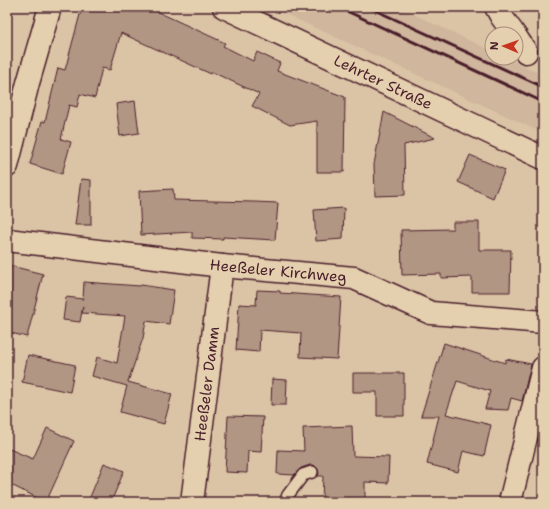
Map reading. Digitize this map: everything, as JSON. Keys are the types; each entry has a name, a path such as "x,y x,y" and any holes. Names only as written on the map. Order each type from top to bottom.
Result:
{"street":[{"path":"7,166 28,83 50,7"},
{"name":"Lehrter Straße","path":"224,7 543,158"},
{"path":"496,7 508,26"},
{"name":"Heeßeler Kirchweg","path":"7,240 222,266 354,278 431,313 543,322"},
{"name":"Heeßeler Damm","path":"192,502 222,266"},
{"path":"510,502 543,368"}],"lane":[{"path":"285,502 288,495 303,475 312,472"}],"shaded area":[{"path":"270,7 398,7 484,47 484,66 524,66 543,75 543,133"}],"building":[{"path":"82,7 147,7 225,43 223,46 253,61 257,52 280,63 277,71 345,97 344,172 317,172 317,121 290,125 252,106 259,94 121,33 110,70 102,68 95,98 80,94 77,107 69,105 61,139 71,142 62,174 30,164 42,121 45,122 58,68 65,70"},
{"path":"135,101 139,133 120,136 116,104"},
{"path":"384,112 435,138 404,145 405,195 375,196 374,164"},
{"path":"470,155 505,170 493,198 458,182"},
{"path":"81,179 91,180 91,225 75,225"},
{"path":"173,189 174,200 278,203 275,240 223,237 223,239 192,238 192,232 141,235 139,191"},
{"path":"344,208 343,239 316,241 314,210"},
{"path":"453,222 479,222 479,250 511,250 510,292 472,292 472,277 441,278 441,274 402,275 401,230 453,229"},
{"path":"11,266 43,274 27,337 7,332 7,283"},
{"path":"84,282 141,285 174,290 169,324 146,321 143,338 128,382 172,394 164,424 120,412 127,386 92,376 97,357 117,363 125,316 82,313 83,306 80,322 63,320 66,297 83,299"},
{"path":"257,290 341,297 337,359 300,357 301,333 260,330 259,352 236,350 239,304 256,305"},
{"path":"444,343 505,363 506,359 531,364 522,401 511,398 508,410 485,409 490,391 457,381 446,414 491,425 484,456 463,451 458,472 427,464 439,416 421,416"},
{"path":"28,355 75,365 70,392 22,382"},
{"path":"353,373 404,373 404,416 377,416 377,392 353,392"},
{"path":"272,379 287,380 286,405 271,405"},
{"path":"228,416 263,417 261,452 248,451 247,473 225,472"},
{"path":"352,426 353,456 389,457 388,483 365,482 365,502 322,502 323,476 318,476 318,469 314,465 301,468 294,475 277,474 278,450 304,451 303,428"},
{"path":"47,428 74,441 46,502 7,483 7,448 33,459"},
{"path":"104,463 124,471 111,502 88,502"}],"railway":[{"path":"338,7 543,102"},
{"path":"368,7 543,87"}]}
